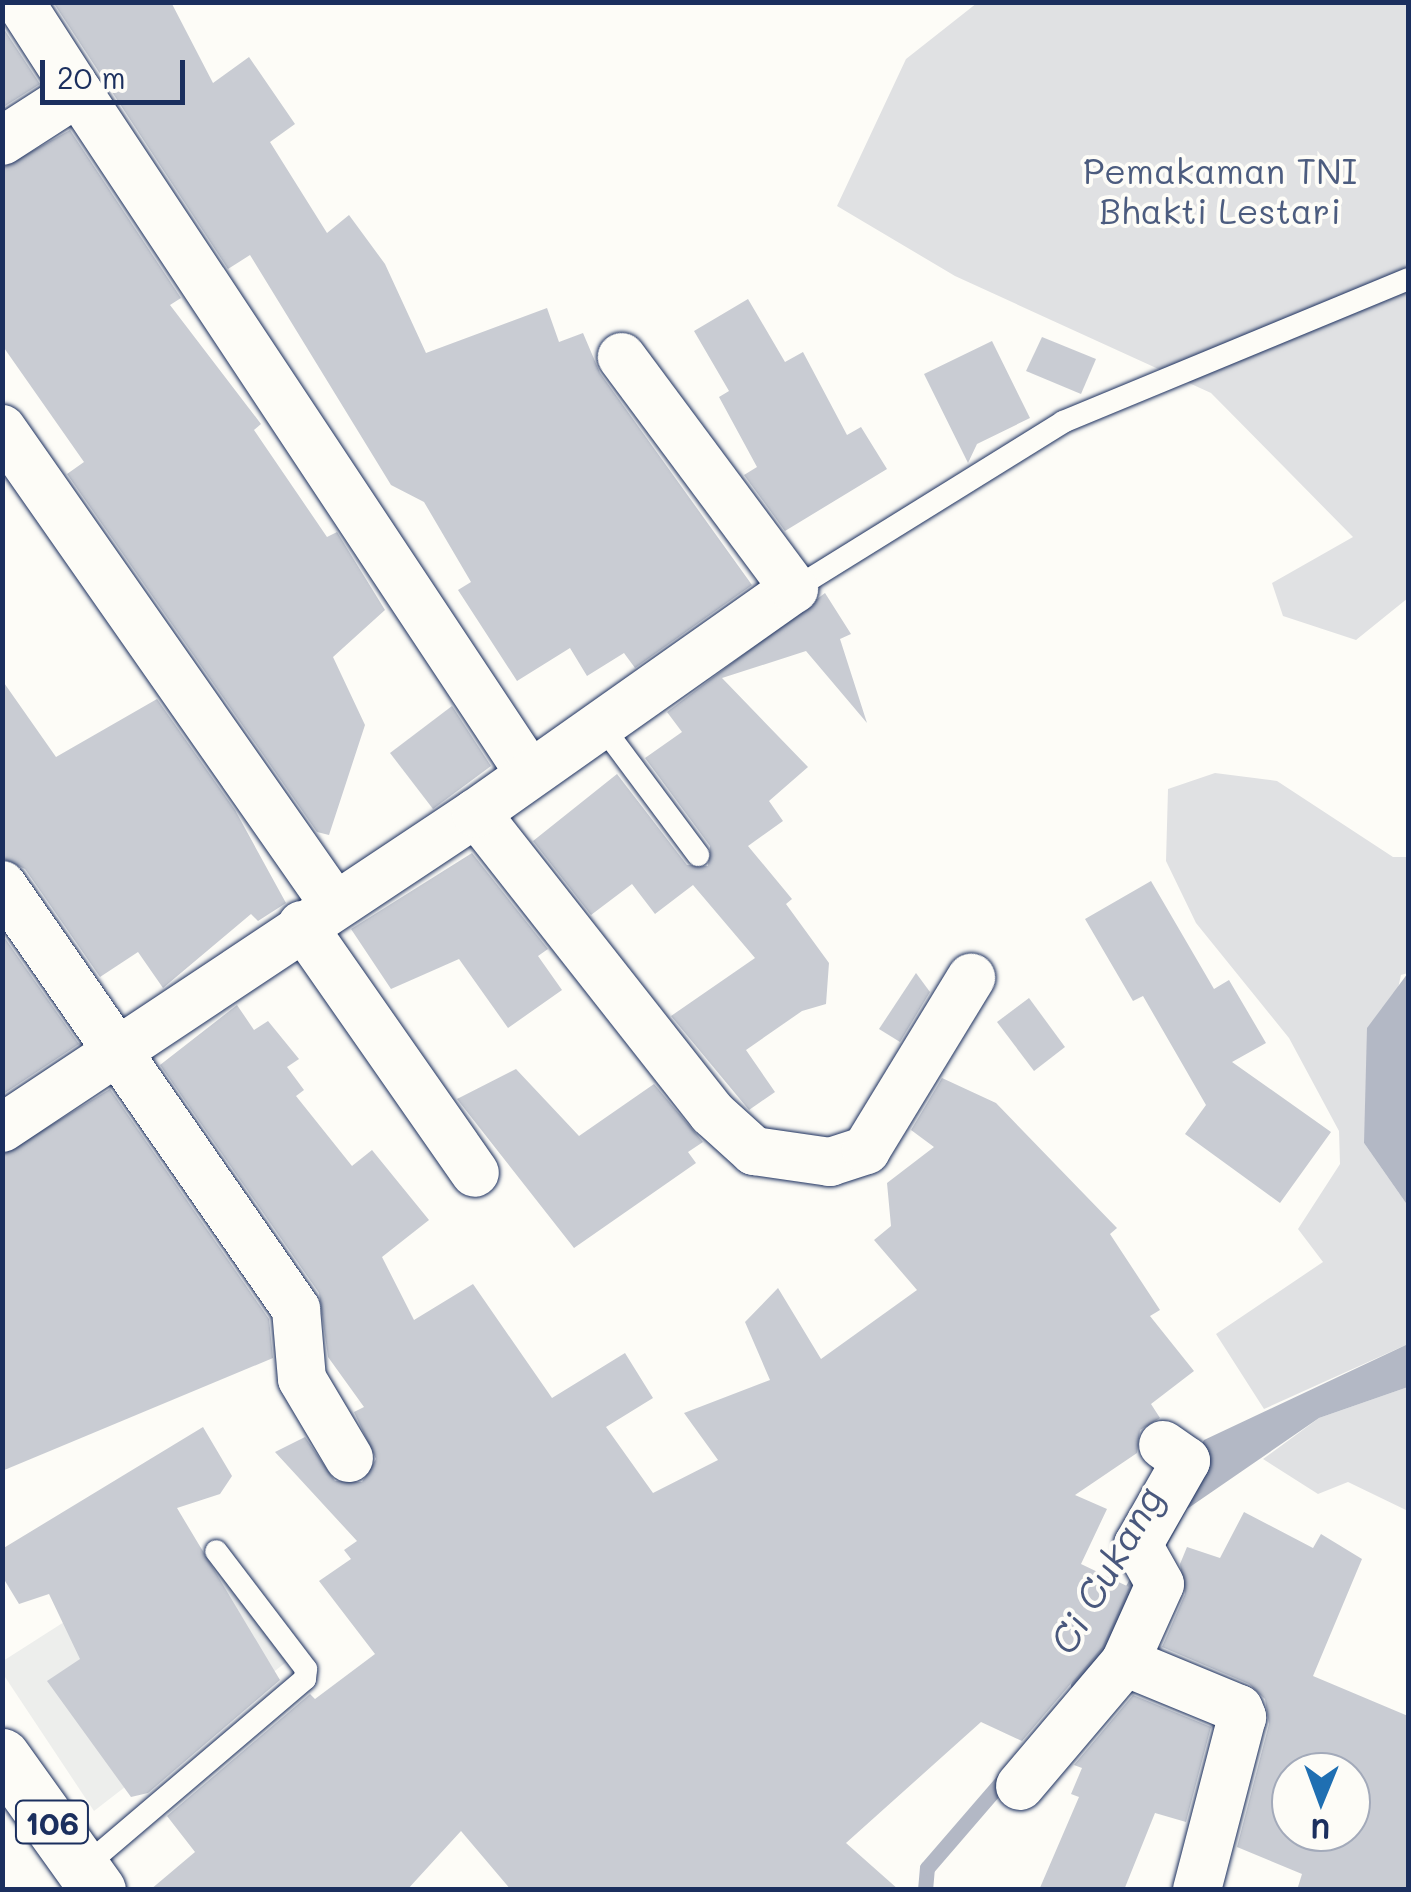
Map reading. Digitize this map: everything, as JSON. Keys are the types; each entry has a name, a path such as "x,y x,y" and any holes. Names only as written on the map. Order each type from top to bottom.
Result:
{"main road":[{"name":"106","path":"2,1756 91,1878"}],"street":[{"path":"20,2 530,774"},
{"path":"2,140 78,92"},
{"path":"2,1128 318,914 476,813 598,721 794,588 622,357"},
{"path":"2,429 318,914 476,1173"},
{"path":"476,813 712,1112 754,1151 830,1162 866,1150 971,978"},
{"path":"2,884 120,1048 296,1309 302,1380 349,1458"},
{"path":"1020,1786 1125,1662 1150,1564 1186,1461 1163,1445"},
{"path":"1125,1662 1239,1709 1242,1717 1196,1890"}],"lane":[{"path":"794,588 1063,422 1408,278"},
{"path":"598,721 698,855"},
{"path":"91,1878 305,1679 306,1669 216,1552"}],"shaded area":[{"path":"1408,973 1408,1206 1364,1143 1367,1028"},
{"path":"1408,1344 1408,1387 1319,1418 1187,1509 1161,1557 1144,1542 1204,1440"},
{"path":"194,1539 289,1660 94,1811 3,1674 3,1661"}],"green space":[{"name":"Pemakaman TNI Bhakti Lestari","path":"977,3 1408,3 1408,598 1356,640 1283,616 1272,583 1353,537 1211,393 955,276 837,206 906,59"},
{"path":"1215,773 1277,781 1393,857 1408,857 1408,973 1401,975 1364,1143 1408,1206 1408,1344 1264,1409 1216,1334 1323,1262 1298,1229 1340,1164 1339,1131 1289,1038 1196,923 1166,861 1168,789"},
{"path":"1408,1387 1408,1511 1348,1482 1318,1494 1263,1459 1319,1418"}],"building":[{"path":"53,2 171,2 213,83 249,57 295,124 270,142 327,233 349,215 385,264 426,353 547,308 559,342 583,333 600,373 752,585 635,668 624,653 587,676 570,648 517,681 458,590 471,582 424,502 391,485 250,255 228,269"},
{"path":"2,26 40,84 2,108"},
{"path":"70,130 181,298 170,305 261,424 254,430 327,537 337,532 385,610 333,657 365,725 329,835 317,832 67,474 84,462 2,345 2,168"},
{"path":"748,299 785,362 803,352 847,435 861,427 887,469 785,531 744,475 757,467 719,397 729,391 694,331"},
{"path":"1042,337 1096,359 1081,394 1026,371"},
{"path":"992,341 1030,418 977,444 968,463 924,374"},
{"path":"825,593 851,634 840,639 867,723 806,651 722,678 808,767 769,801 783,821 748,846 792,899 786,904 829,963 826,1004 802,1011 746,1050 775,1092 749,1110 671,1016 755,958 693,885 655,914 632,884 591,915 533,841 617,774 687,865 708,866 710,846 645,758 682,732 667,712"},
{"path":"2,680 56,757 157,699 235,810 286,903 258,921 251,914 163,988 138,952 100,977 25,869 2,858"},
{"path":"452,706 491,766 433,809 390,753"},
{"path":"472,853 548,949 538,956 562,990 508,1028 459,959 391,989 351,929"},
{"path":"1151,881 1214,989 1229,980 1266,1043 1232,1062 1331,1132 1280,1203 1185,1134 1206,1105 1143,996 1133,1001 1085,919"},
{"path":"2,934 79,1044 2,1095"},
{"path":"916,973 930,992 900,1042 879,1029"},
{"path":"1029,998 1065,1047 1034,1071 997,1022"},
{"path":"237,1005 254,1030 268,1021 299,1059 287,1067 304,1090 296,1096 352,1166 372,1150 429,1220 382,1257 414,1320 473,1284 552,1398 625,1353 653,1398 606,1427 653,1493 718,1460 684,1413 770,1380 745,1322 778,1288 821,1359 917,1290 874,1240 891,1226 887,1183 934,1147 911,1130 942,1078 996,1103 1117,1228 1110,1234 1160,1310 1150,1316 1194,1371 1151,1404 1160,1418 1140,1430 1137,1453 1075,1495 1107,1509 1081,1564 1129,1587 1102,1647 1022,1741 981,1722 846,1843 899,1890 511,1890 461,1831 407,1890 150,1890 195,1852 167,1816 310,1694 315,1699 375,1654 319,1581 351,1559 344,1550 357,1541 275,1452 305,1437 335,1481 362,1482 376,1459 354,1412 364,1407 328,1357 319,1293 160,1065"},
{"path":"516,1069 579,1136 654,1084 703,1142 688,1152 696,1163 574,1248 457,1099"},
{"path":"110,1089 269,1319 273,1358 2,1471 2,1155"},
{"path":"203,1427 232,1476 220,1494 177,1508 280,1680 148,1793 131,1797 47,1681 80,1659 49,1594 19,1604 2,1576 2,1549"},
{"path":"1244,1512 1313,1548 1321,1534 1362,1559 1313,1676 1408,1716 1408,1890 1297,1890 1302,1874 1237,1847 1269,1724 1265,1699 1249,1684 1162,1647 1185,1594 1180,1564 1187,1547 1220,1558"},
{"path":"1133,1695 1211,1727 1186,1822 1155,1813 1124,1890 1039,1890 1079,1797 1071,1794 1082,1768 1074,1765"}],"waterway":[{"name":"Ci Cukang","path":"1078,1685 1138,1579"},
{"name":"Ci Cukang","path":"925,1890 927,1868 1008,1774"}]}
